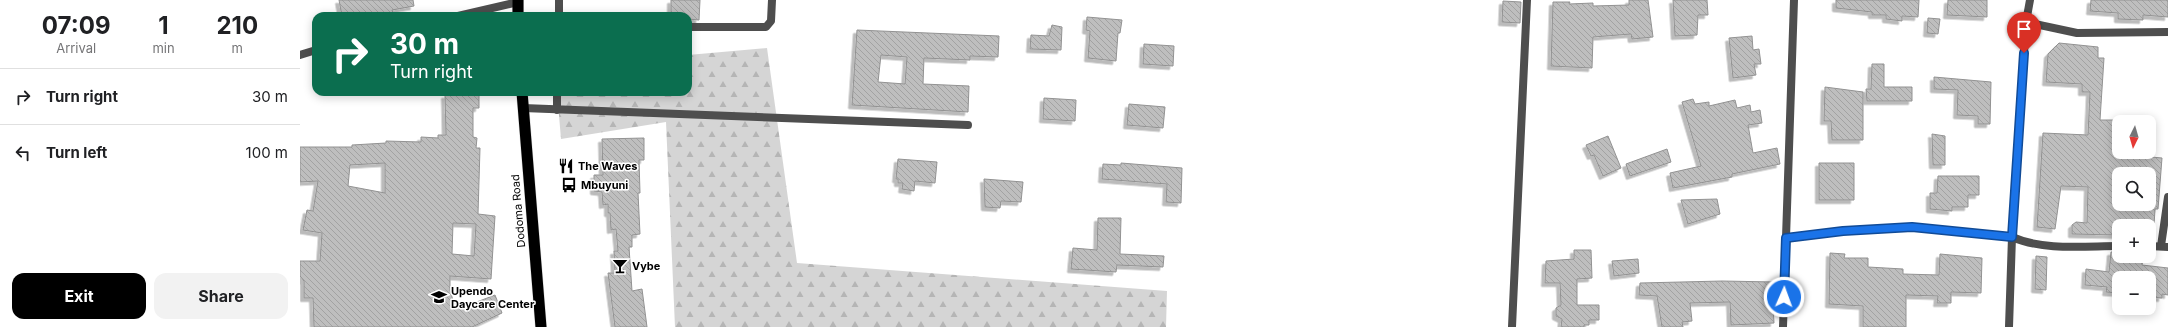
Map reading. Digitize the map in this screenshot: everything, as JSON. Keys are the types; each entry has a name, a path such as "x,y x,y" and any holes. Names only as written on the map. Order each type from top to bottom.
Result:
{"highway":[{"path":"518,1 518,12"},
{"name":"Dodoma Road","path":"522,96 541,327"}],"street":[{"path":"558,12 559,0"},
{"path":"692,27 766,27 771,21 772,0"},
{"path":"1512,327 1527,0"},
{"path":"1783,327 1794,0"},
{"path":"2009,327 2012,237 2026,22 2030,0"},
{"path":"474,12 518,1"},
{"path":"2026,22 2078,33 2168,32"},
{"path":"300,54 312,51"},
{"path":"557,96 557,110"},
{"path":"523,108 968,125"},
{"path":"2164,247 2168,197"},
{"path":"1786,238 1843,231 1912,227 2012,237 2022,242 2040,245 2112,246"}],"green space":[{"path":"767,48 797,263 1167,291 1166,327 675,327 666,122 561,139 557,96 692,96 692,55"}],"building":[{"path":"339,0 413,0 414,6 392,10 393,12 341,12"},
{"path":"671,0 700,0 699,20 692,19 692,12 671,12"},
{"path":"1629,0 1648,0 1653,37 1632,39 1631,34 1593,37 1592,68 1551,66 1553,2 1570,2 1569,4 1593,3 1593,6 1629,5"},
{"path":"1673,0 1707,0 1708,15 1698,15 1697,35 1675,36"},
{"path":"1836,0 1919,0 1918,17 1902,16 1902,21 1886,19 1886,15 1872,15 1872,12 1836,8"},
{"path":"1948,0 1987,0 1987,17 1947,15"},
{"path":"2091,0 2168,0 2168,17 2143,15 2143,20 2118,19 2118,13 2090,11"},
{"path":"1503,1 1521,2 1520,23 1502,22"},
{"path":"1087,17 1122,20 1120,33 1118,33 1116,61 1088,58 1090,31 1086,30"},
{"path":"1928,18 1940,19 1938,34 1927,33"},
{"path":"1052,25 1062,27 1061,50 1030,49 1031,35 1049,36"},
{"path":"857,30 999,36 998,57 970,56 970,60 924,58 923,84 969,86 968,112 852,105","holes":["881,55 907,57 905,84 878,82"]},
{"path":"1752,36 1753,50 1759,49 1761,64 1754,64 1756,75 1733,78 1729,38"},
{"path":"2059,43 2098,47 2098,58 2104,58 2100,120 2112,120 2112,159 2162,158 2158,209 2156,209 2156,167 2112,167 2112,211 2155,211 2154,219 2112,219 2112,235 2072,234 2072,225 2076,222 2087,223 2088,187 2061,186 2055,229 2037,227 2043,133 2088,135 2090,92 2082,92 2082,84 2046,82 2048,54"},
{"path":"1144,44 1174,46 1173,66 1143,64"},
{"path":"1872,64 1884,64 1884,87 1912,87 1912,101 1867,101 1866,89 1871,89"},
{"path":"1934,77 1991,82 1990,124 1978,124 1978,116 1957,115 1958,90 1934,89"},
{"path":"1825,87 1863,92 1863,140 1832,140 1831,121 1824,121"},
{"path":"445,96 479,96 479,108 473,108 473,137 477,138 476,148 480,148 478,214 495,216 491,279 450,276 450,290 454,304 458,302 461,308 495,295 502,313 472,327 314,327 313,298 304,298 304,281 300,276 300,261 320,261 322,233 303,230 307,210 313,211 318,181 300,182 300,147 352,147 352,145 386,143 386,141 421,142 421,137 438,138 438,135 446,135","holes":["385,163 385,193 348,186 350,165","453,223 476,224 474,256 452,254"]},
{"path":"1044,98 1076,100 1075,121 1043,119"},
{"path":"1693,99 1695,104 1709,102 1709,106 1735,100 1737,108 1750,105 1751,112 1760,110 1762,123 1748,125 1753,153 1777,148 1780,164 1732,174 1732,177 1673,188 1670,173 1701,166 1682,102"},
{"path":"1129,104 1165,107 1163,128 1127,125"},
{"path":"1932,134 1945,136 1945,165 1933,165"},
{"path":"1608,136 1621,168 1603,176 1594,155 1591,156 1586,145"},
{"path":"644,138 644,160 639,160 640,193 638,193 640,234 632,235 632,247 629,247 632,291 642,289 647,327 615,327 608,273 615,273 614,251 618,251 616,229 611,230 608,204 603,205 602,192 594,191 594,175 603,175 602,139"},
{"path":"1667,149 1671,162 1630,176 1626,164"},
{"path":"898,159 937,162 935,183 915,181 914,191 902,189 903,183 898,183 898,179 896,179"},
{"path":"1121,163 1182,168 1181,203 1166,202 1167,184 1102,179 1103,164 1121,165"},
{"path":"1819,163 1854,163 1854,200 1819,200"},
{"path":"1938,176 1979,176 1979,195 1968,195 1968,207 1952,207 1952,211 1930,209 1930,193 1937,193"},
{"path":"984,179 1023,182 1021,202 1001,201 1000,208 985,207"},
{"path":"1717,199 1720,214 1688,224 1681,200"},
{"path":"1098,218 1121,218 1120,254 1164,256 1163,267 1117,265 1116,272 1071,269 1073,248 1097,250"},
{"path":"1574,250 1591,250 1592,278 1577,279 1577,305 1599,305 1599,320 1589,320 1589,325 1584,325 1584,327 1561,327 1562,319 1556,316 1556,308 1561,305 1560,283 1545,283 1546,261 1574,259"},
{"path":"2111,252 2112,263 2142,263 2142,265 2168,268 2168,295 2162,294 2162,298 2156,298 2156,271 2112,271 2112,292 2106,292 2107,287 2085,285 2086,269 2109,272"},
{"path":"1830,253 1845,254 1844,258 1868,258 1868,267 1903,269 1903,274 1939,275 1940,254 1982,258 1981,293 1951,292 1951,303 1937,303 1938,296 1906,295 1906,327 1863,327 1863,306 1829,304"},
{"path":"2036,256 2047,257 2046,290 2035,289"},
{"path":"1638,259 1639,273 1614,276 1612,261"},
{"path":"1722,281 1775,282 1773,304 1774,323 1731,325 1730,302 1690,303 1692,321 1682,322 1683,327 1662,327 1657,296 1639,295 1640,283"}],"place":[{"name":"The Waves","path":"566,166"},
{"name":"Mbuyuni","path":"569,185"},
{"name":"Vybe","path":"620,266"},
{"name":"Upendo Daycare Center","path":"439,297"}],"route":[{"path":"1784,297 1786,238 1843,231 1912,227 1960,230 2012,237 2024,53"}]}
